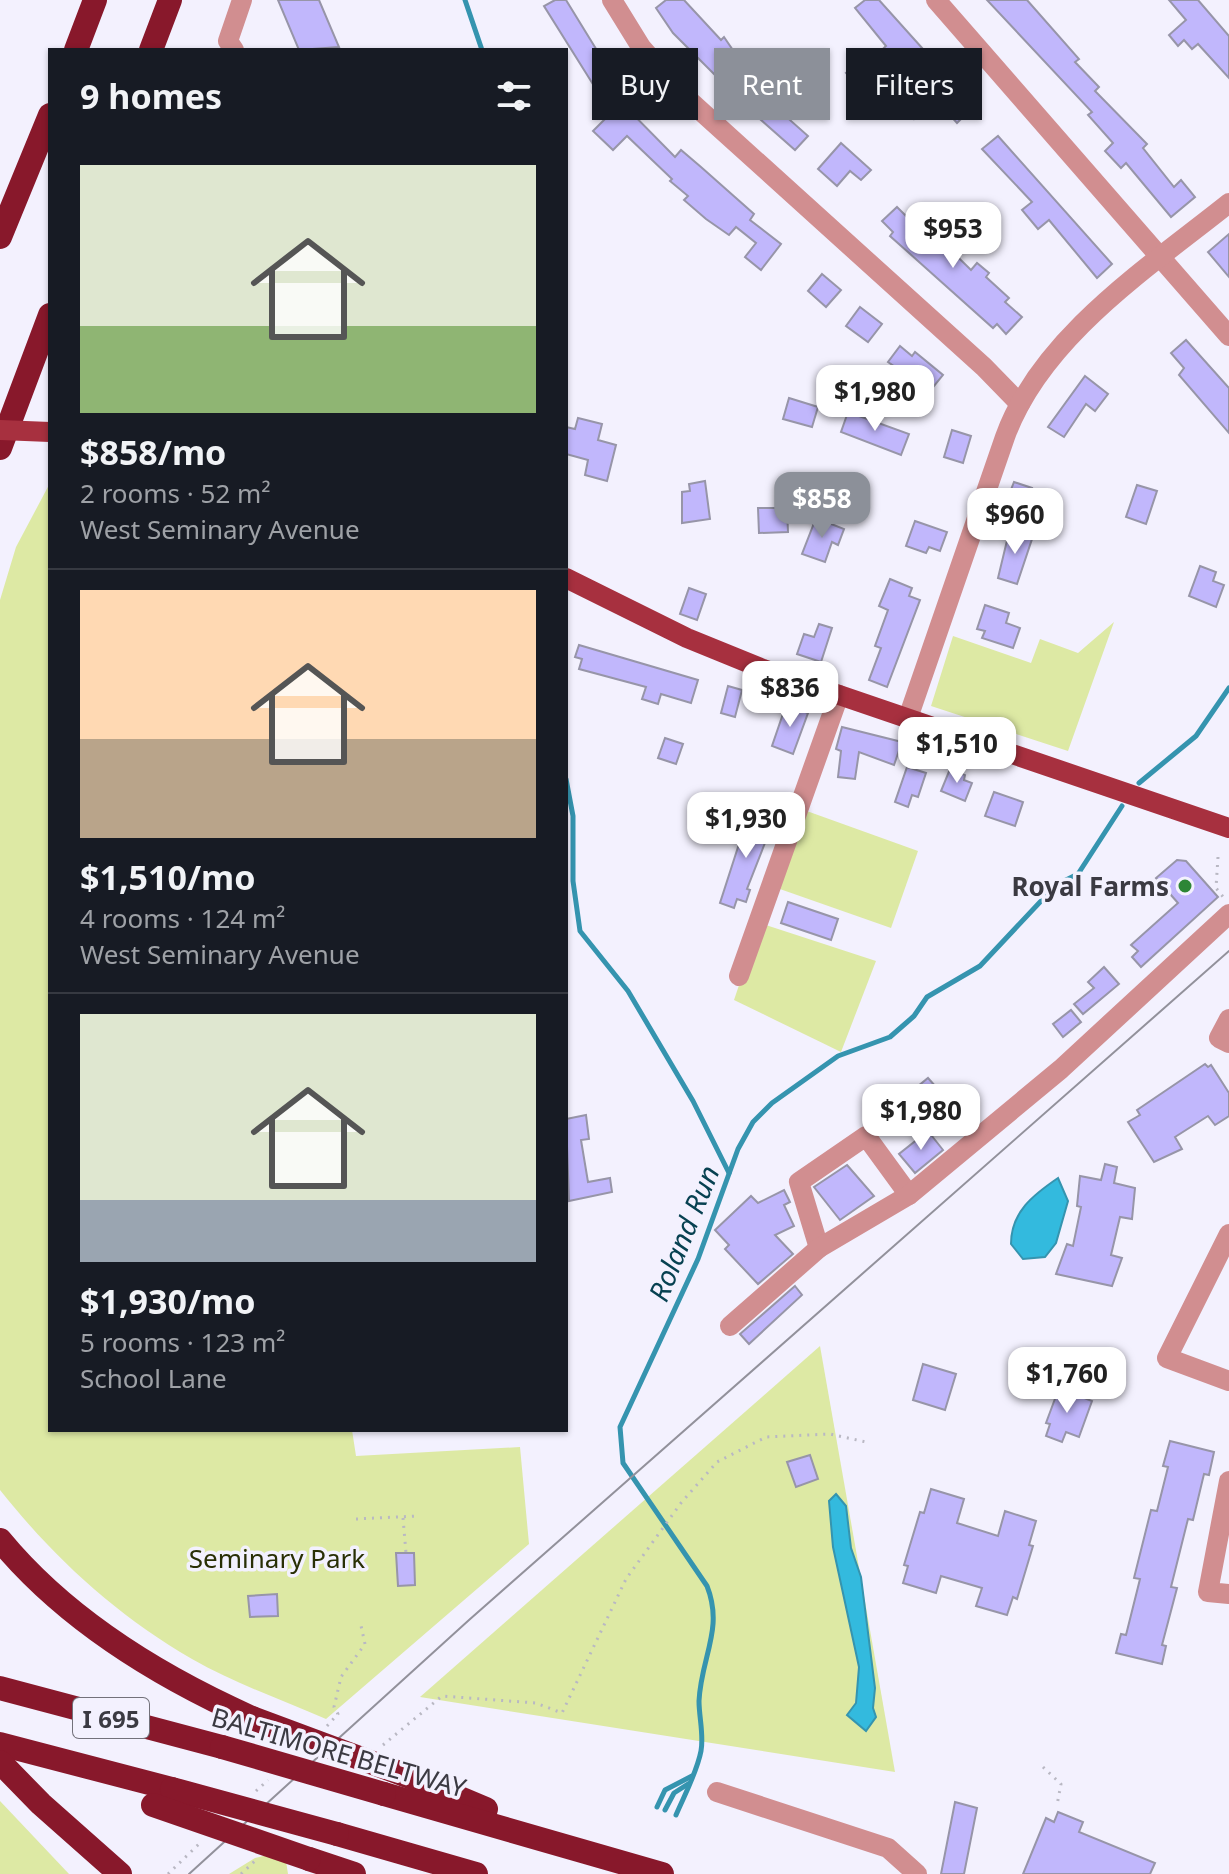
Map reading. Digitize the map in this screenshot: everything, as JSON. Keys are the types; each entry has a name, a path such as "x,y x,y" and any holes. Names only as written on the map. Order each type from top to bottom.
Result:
{"highway":[{"path":"77,48 95,0"},
{"path":"152,48 170,0"},
{"path":"0,237 48,120"},
{"path":"0,448 48,320"},
{"path":"0,1540 44,1585 120,1645 178,1682 252,1718 405,1775 576,1847"},
{"name":"BALTIMORE BELTWAY","path":"0,1688 222,1747 662,1874"},
{"name":"I 695","path":"0,1744 476,1874"},
{"path":"55,1759 153,1805 354,1874"},
{"path":"0,1762 41,1804 120,1874"}],"main road":[{"path":"0,430 48,432"},
{"path":"568,579 687,638 839,695 1229,828"}],"street":[{"path":"233,48 228,41 242,0"},
{"path":"612,0 641,47 682,94 984,367 1020,404"},
{"path":"936,0 1229,336"},
{"path":"908,718 1005,437 1020,404 1051,356 1068,338 1229,203"},
{"path":"739,976 839,695"},
{"path":"730,1326 819,1248 909,1195 1061,1069 1226,906"},
{"path":"1229,1019 1219,1038 1229,1043"},
{"path":"819,1248 799,1182 866,1136 909,1195"},
{"path":"1229,1234 1167,1358 1229,1381"},
{"path":"1229,1481 1208,1592 1229,1594"},
{"path":"717,1792 888,1848 917,1874"}],"path":[{"path":"1218,857 1216,888 1226,906"},
{"path":"376,1752 442,1696 536,1703 562,1713 626,1579 681,1503 717,1462 766,1437 830,1434 866,1442"},
{"path":"356,1519 417,1516"},
{"path":"403,1518 406,1553"},
{"path":"334,1707 341,1677 365,1644 360,1621"},
{"path":"1043,1767 1061,1784 1057,1805"},
{"path":"241,1874 263,1854"}],"green space":[{"name":"Seminary Park","path":"48,487 48,1432 352,1432 356,1456 520,1447 529,1544 326,1719 241,1684 164,1642 88,1584 42,1539 0,1490 0,600 16,547"},
{"path":"1114,622 1068,751 931,706 953,636 1031,663 1040,639 1078,653"},
{"path":"804,810 918,851 891,928 777,888"},
{"path":"760,923 876,961 841,1052 734,1000"},
{"path":"820,1346 895,1772 420,1697"},
{"path":"0,1801 69,1874 0,1874"},
{"path":"272,1854 286,1861 288,1874 229,1874 255,1858"}],"water":[{"path":"1058,1178 1068,1201 1056,1243 1045,1257 1023,1259 1011,1244 1015,1223 1025,1205"},
{"path":"836,1494 846,1506 851,1548 861,1577 876,1717 866,1731 847,1715 856,1703 859,1667 833,1547 829,1501"}],"building":[{"path":"278,0 319,0 339,47 298,48"},
{"path":"555,0 566,0 595,48 592,48 592,83 544,6"},
{"path":"666,0 684,0 721,40 724,37 732,48 714,48 714,74 698,58 698,48 688,48 656,8"},
{"path":"865,0 879,0 922,48 884,48 886,46 855,8"},
{"path":"987,0 1027,0 1079,59 1075,62 1099,87 1095,91 1147,144 1143,148 1174,187 1181,180 1195,197 1171,217 1126,163 1121,168 1105,151 1113,143 1088,115 1092,112"},
{"path":"1169,0 1198,0 1229,36 1229,78 1198,44 1192,49 1184,40 1178,46 1169,35 1186,20"},
{"path":"604,120 639,120 675,157 681,150 754,214 750,220 781,244 761,270 745,257 756,243 736,227 729,235 706,219 684,200 688,196 670,181 672,179 627,136 613,150 593,131"},
{"path":"761,120 790,120 808,136 795,150"},
{"path":"998,136 1112,264 1097,278 1049,220 1038,229 1022,210 1032,202 982,149"},
{"path":"841,143 871,170 861,180 850,171 837,186 818,169"},
{"path":"897,207 907,217 912,212 971,270 977,263 989,273 986,277 1009,298 1005,302 1022,317 1006,334 997,324 993,328 890,236 893,232 882,221"},
{"path":"1229,234 1229,277 1208,252"},
{"path":"822,274 841,290 826,307 808,291"},
{"path":"860,307 882,324 868,342 846,326"},
{"path":"1186,340 1229,388 1229,433 1179,375 1184,368 1171,353"},
{"path":"900,346 912,356 915,352 943,375 930,391 888,362"},
{"path":"1085,376 1108,394 1095,411 1086,404 1064,437 1048,427"},
{"path":"789,398 818,407 812,427 783,419"},
{"path":"848,412 909,434 901,455 841,432"},
{"path":"578,418 602,424 598,440 616,445 607,481 585,475 588,460 568,455 568,427 575,429"},
{"path":"952,430 971,436 963,463 944,457"},
{"path":"705,481 710,519 682,523 682,492 690,491 689,484"},
{"path":"1014,482 1032,488 1026,507 1007,500"},
{"path":"1137,485 1157,491 1146,524 1126,517"},
{"path":"758,508 787,508 788,532 759,533"},
{"path":"816,518 844,529 838,545 832,542 825,562 802,554"},
{"path":"915,521 947,532 940,551 929,547 926,553 906,546"},
{"path":"1010,528 1033,536 1017,584 998,578"},
{"path":"1200,566 1216,572 1213,581 1224,585 1216,607 1189,596"},
{"path":"890,579 912,588 909,596 920,600 887,687 869,680 881,648 875,646 888,610 879,606"},
{"path":"689,588 706,594 697,620 680,614"},
{"path":"985,605 1009,613 1006,623 1020,628 1013,648 982,638 985,631 977,629"},
{"path":"819,624 832,628 821,662 797,654 804,634 814,637"},
{"path":"579,645 698,680 691,703 661,694 658,704 642,699 646,687 579,669 582,659 575,657"},
{"path":"728,686 742,690 735,717 721,713"},
{"path":"786,705 808,713 793,754 772,746"},
{"path":"842,727 902,742 894,765 859,752 855,779 838,777 841,751 836,749"},
{"path":"665,738 683,744 676,764 658,758"},
{"path":"907,767 926,773 918,797 912,795 908,807 895,802"},
{"path":"950,769 965,775 964,780 972,783 965,801 941,791"},
{"path":"994,792 1023,802 1015,826 985,816"},
{"path":"749,813 769,819 766,828 770,830 747,889 750,890 746,902 737,899 734,908 720,903"},
{"path":"1177,860 1186,861 1218,897 1141,967 1132,957 1138,951 1131,945 1178,903 1156,878"},
{"path":"788,902 838,919 831,940 781,923"},
{"path":"1104,967 1119,984 1083,1014 1074,1004 1094,988 1088,982"},
{"path":"1071,1010 1081,1022 1063,1037 1053,1024"},
{"path":"1205,1064 1208,1067 1211,1065 1229,1093 1229,1116 1215,1125 1208,1116 1175,1137 1182,1149 1154,1162 1128,1122 1140,1115 1137,1110"},
{"path":"928,1078 952,1105 930,1124 906,1096"},
{"path":"586,1115 589,1139 581,1140 588,1182 610,1178 612,1192 569,1201 568,1119"},
{"path":"928,1131 943,1150 915,1173 899,1154"},
{"path":"1105,1164 1117,1167 1114,1183 1135,1188 1132,1219 1120,1217 1111,1255 1122,1258 1112,1286 1056,1274 1067,1244 1073,1246 1081,1207 1077,1206 1080,1176 1101,1180"},
{"path":"847,1165 874,1196 840,1220 814,1187"},
{"path":"784,1190 790,1202 784,1205 794,1226 775,1235 793,1254 758,1284 725,1249 729,1245 715,1230 751,1196 758,1203"},
{"path":"795,1286 802,1295 749,1344 740,1334"},
{"path":"923,1364 956,1374 945,1410 913,1400"},
{"path":"1059,1388 1092,1401 1079,1437 1066,1432 1062,1442 1046,1436 1050,1424 1046,1423"},
{"path":"1170,1441 1214,1452 1209,1475 1204,1474 1193,1520 1188,1519 1171,1587 1177,1588 1162,1645 1166,1646 1162,1664 1116,1653 1121,1634 1126,1635 1140,1579 1134,1578 1151,1510 1157,1511 1168,1467 1163,1466"},
{"path":"810,1455 818,1479 796,1487 787,1462"},
{"path":"931,1489 964,1499 957,1523 998,1536 1005,1511 1036,1521 1029,1545 1033,1546 1017,1599 1013,1597 1007,1615 976,1606 982,1588 941,1576 936,1593 903,1583 908,1566 904,1565 920,1512 924,1513"},
{"path":"396,1553 414,1553 415,1585 398,1586"},
{"path":"277,1594 278,1616 250,1617 248,1596"},
{"path":"955,1802 977,1808 964,1874 941,1874"},
{"path":"1058,1812 1083,1822 1079,1832 1155,1863 1150,1874 1023,1874 1046,1818 1054,1822"}],"waterway":[{"path":"465,0 481,48"},
{"name":"Roland Run","path":"1139,783 1196,736 1229,688"},
{"path":"568,790 573,816 573,881 580,931 628,991 693,1101 729,1173"},
{"name":"Roland Run","path":"676,1815 701,1751 699,1701 712,1630 712,1601 707,1586 623,1463 620,1427 698,1259 738,1149 753,1122 772,1103 838,1056 890,1037 914,1016 927,997 980,966 1056,885 1078,874 1122,806"},
{"path":"657,1807 665,1790 692,1776"},
{"path":"665,1810 674,1793 688,1784"}],"tram line":[{"path":"189,1874 469,1620 1229,951"}],"place":[{"name":"Royal Farms","path":"1185,886"}]}
